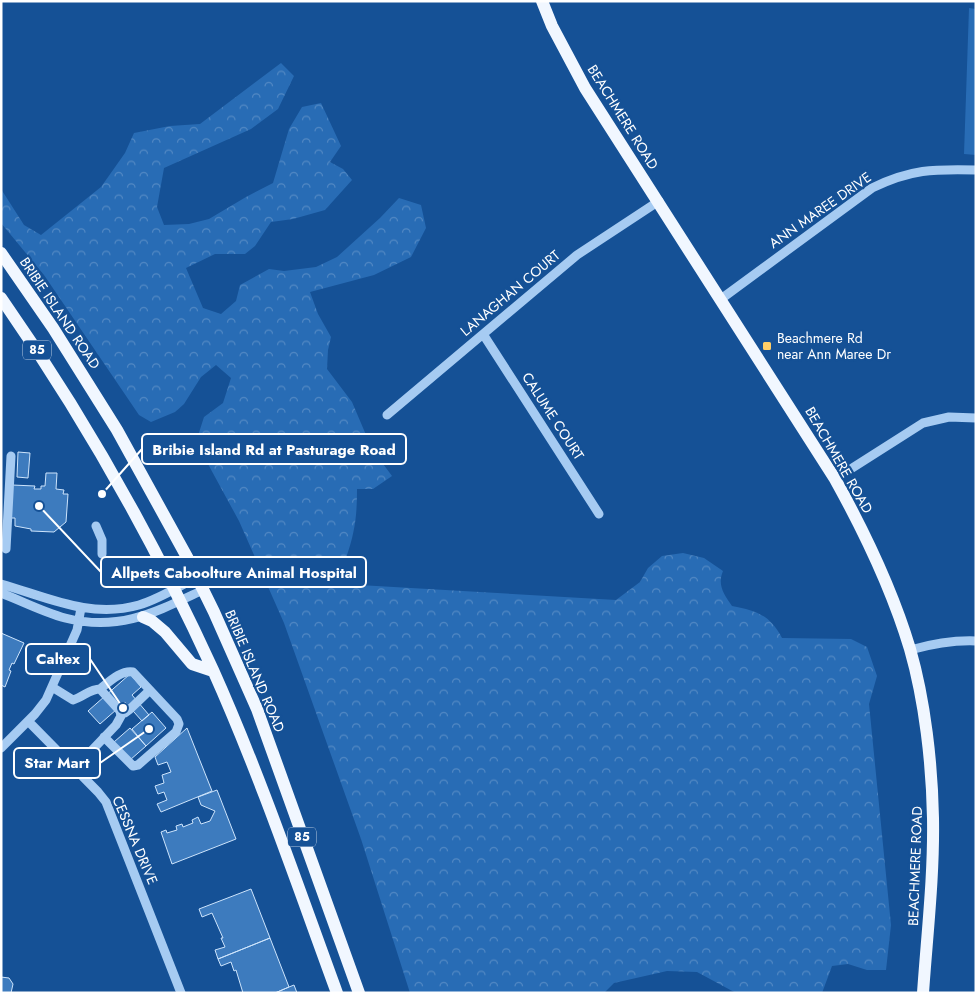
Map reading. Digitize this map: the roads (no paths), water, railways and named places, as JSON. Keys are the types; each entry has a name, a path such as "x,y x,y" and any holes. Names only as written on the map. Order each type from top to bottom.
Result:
{"main road":[{"name":"BEACHMERE ROAD","path":"542,1 552,26 586,88 835,479 860,526 897,611 910,650 924,722 932,800 931,875 923,993"},
{"name":"BRIBIE ISLAND ROAD","path":"1,253 53,328 112,422 141,471 197,577 257,708 359,993"},
{"name":"85","path":"1,298 50,370 99,450 135,512 180,601 254,766 337,993"},
{"path":"143,617 161,628 192,664 213,671"}],"street":[{"name":"ANN MAREE DRIVE","path":"721,298 872,188 916,171 976,170"},
{"name":"LANAGHAN COURT","path":"387,416 577,255 659,201"},
{"name":"CALUME COURT","path":"484,334 599,514"},
{"path":"835,479 923,423 949,417 976,418"},
{"path":"6,549 11,456"},
{"path":"96,526 102,540 102,554"},
{"path":"1,584 62,604 106,610 129,607 149,601 197,577"},
{"path":"1,593 63,618 79,621 121,622 143,617 203,590"},
{"path":"1,748 41,706 52,687 77,630 81,608"},
{"path":"910,650 935,643 976,641"},
{"path":"52,687 73,700 94,689 100,689 128,671 133,672 177,719 179,724 176,732 138,765 133,766 104,737"},
{"path":"100,689 124,713 150,690"},
{"path":"75,768 116,725 121,716 120,711"},
{"name":"CESSNA DRIVE","path":"28,721 102,797 108,807 181,993"}],"place":[{"name":"Beachmere Rd near Ann Maree Dr","path":"767,346"},
{"name":"Bribie Island Rd at Pasturage Road","path":"102,494"},
{"name":"Allpets Caboolture Animal Hospital","path":"39,506"},
{"name":"Caltex","path":"123,708"},
{"name":"Star Mart","path":"149,729"}]}
